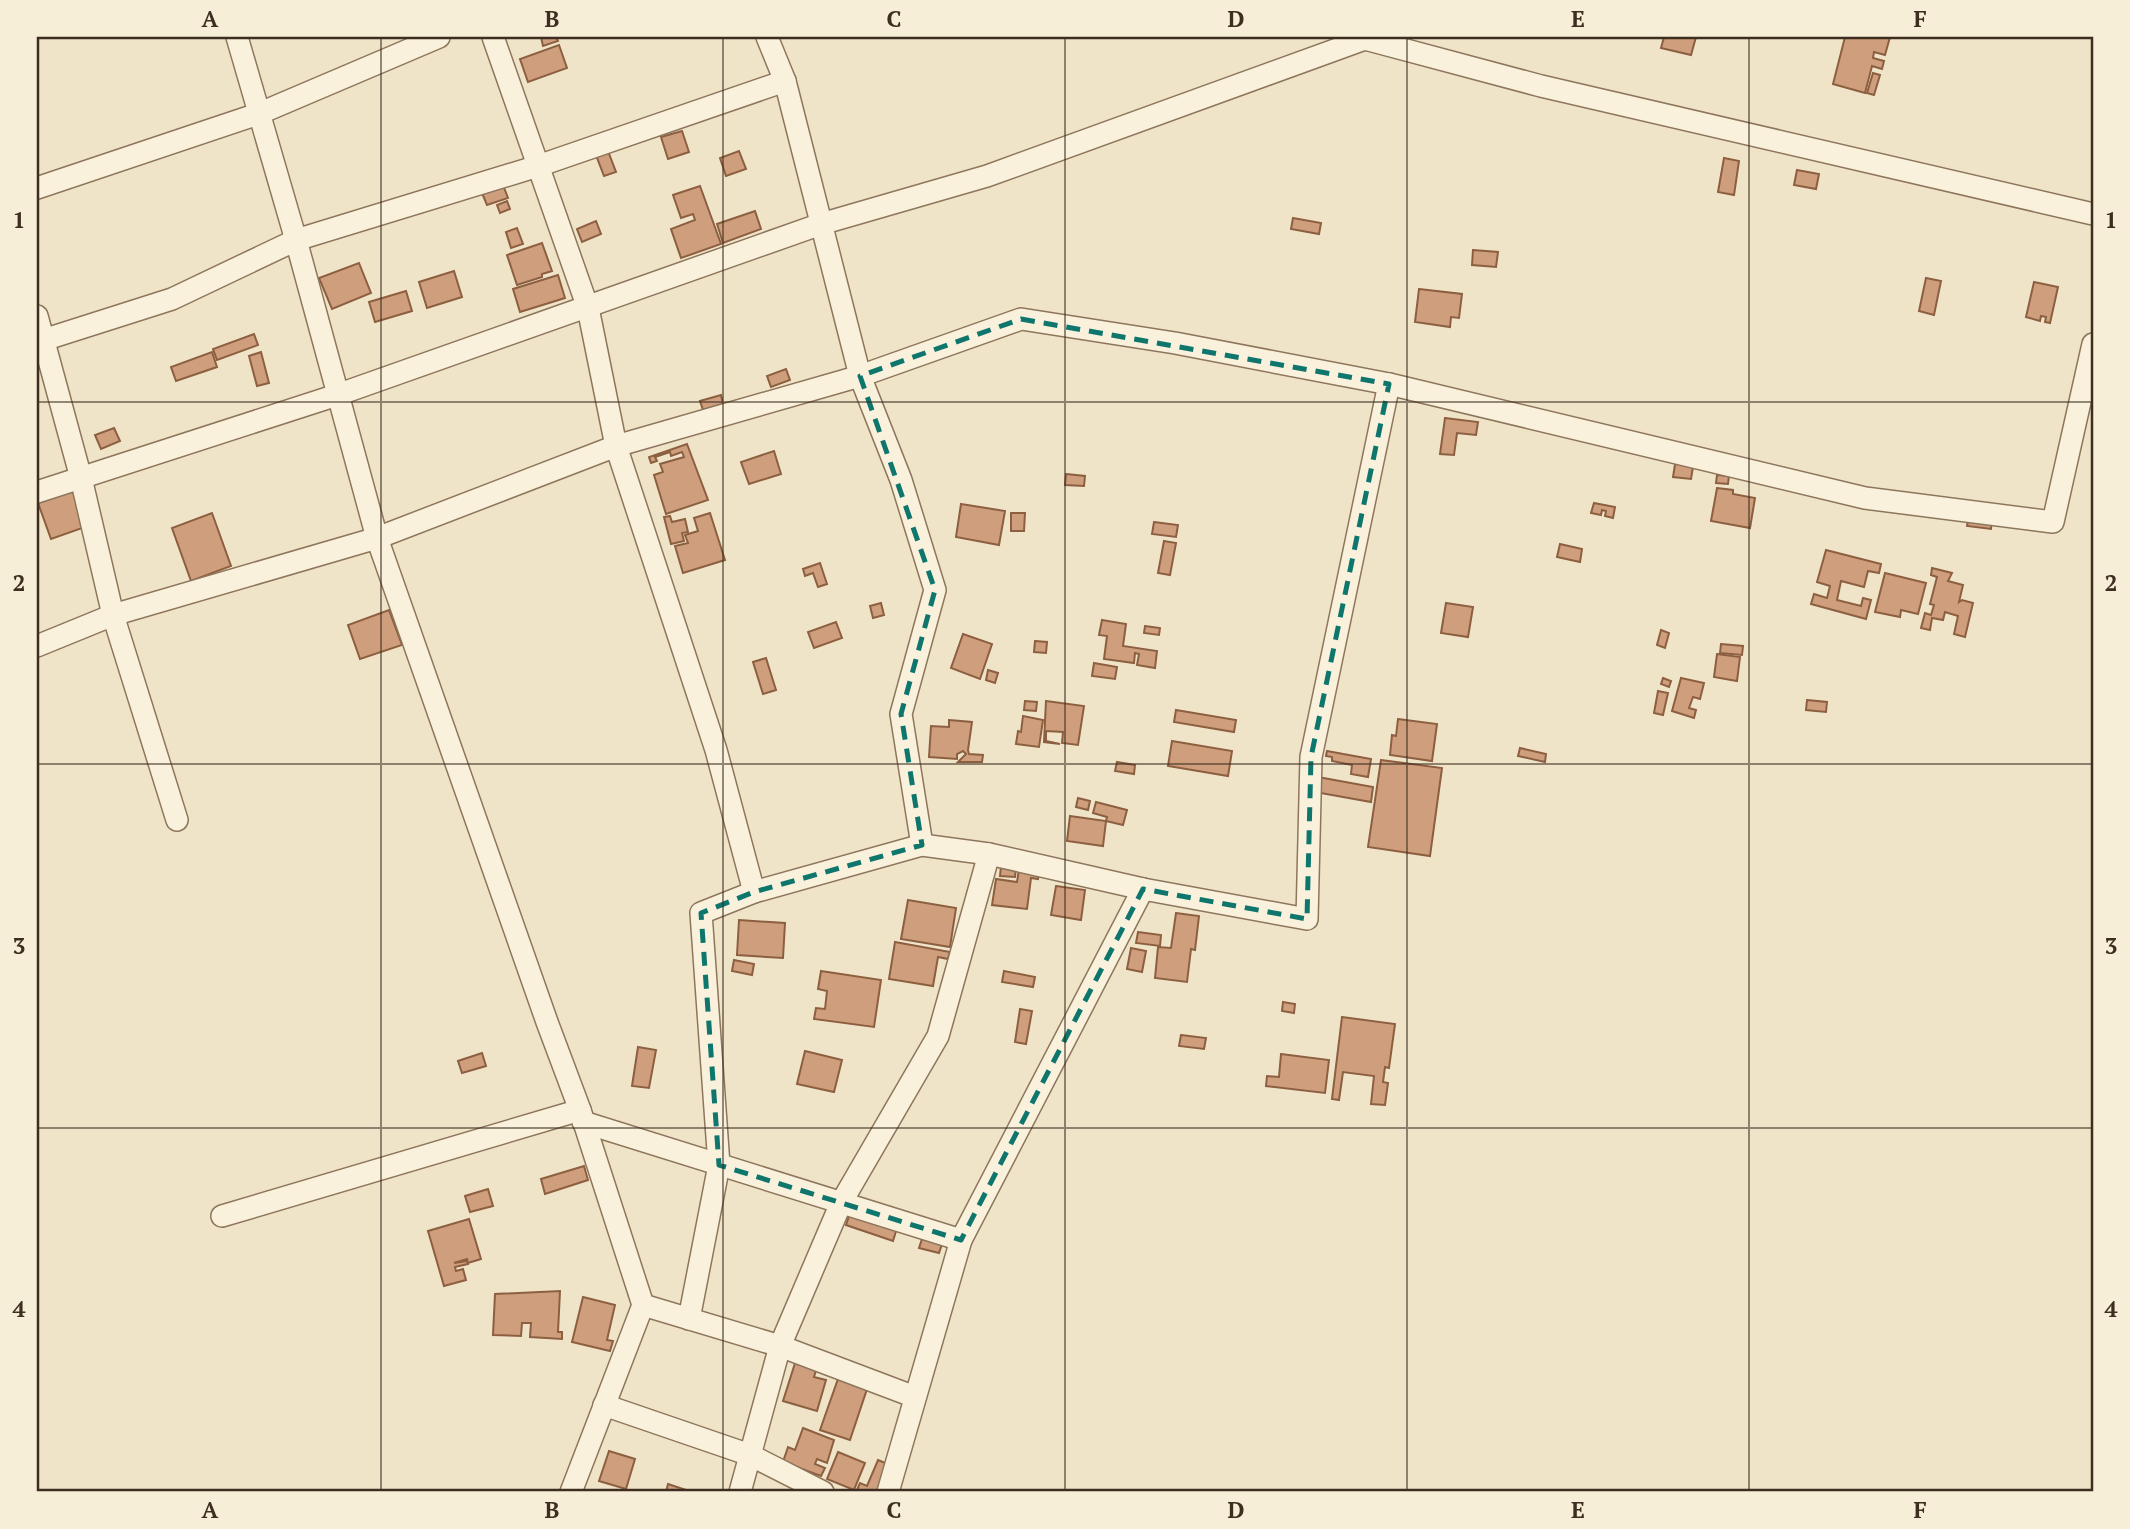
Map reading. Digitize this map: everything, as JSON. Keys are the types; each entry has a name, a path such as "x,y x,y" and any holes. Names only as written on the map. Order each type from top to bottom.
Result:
{"street":[{"path":"237,37 296,240 377,538 581,1116 643,1305 571,1492"},
{"path":"37,188 258,114 439,37"},
{"path":"493,37 588,308 616,446 716,750 754,892"},
{"path":"767,37 785,81 860,376 901,480 935,590 901,713 922,845"},
{"path":"37,492 337,395 821,224 987,176 1365,39 1541,86 2093,214"},
{"path":"40,341 172,299 296,240 538,166 785,81"},
{"path":"37,316 40,341 80,478 113,615 177,820"},
{"path":"37,646 113,615 377,538 616,446 860,376 1021,319 1175,343 1389,384 1865,498 2053,522 2093,344"},
{"path":"689,1319 719,1165 701,913 754,892 922,845 989,854 1143,889 1307,919 1311,757 1389,384"},
{"path":"740,1492 780,1346 841,1203 938,1036 989,854"},
{"path":"888,1492 961,1240 1143,889"},
{"path":"222,1216 581,1116 719,1165 961,1240"},
{"path":"643,1305 780,1346 915,1397"},
{"path":"604,1405 750,1455 823,1492"}],"highlighted area":[{"path":"1021,319 1389,384 1311,757 1307,919 1143,889 961,1240 719,1165 701,913 754,892 922,845 901,714 935,590 860,376"}],"building":[{"path":"541,37 556,37 558,41 543,46"},
{"path":"1664,37 1696,37 1691,55 1661,48"},
{"path":"1845,37 1890,37 1885,55 1874,52 1873,58 1884,61 1882,69 1872,66 1865,93 1833,84"},
{"path":"559,45 567,68 528,82 520,59"},
{"path":"1873,73 1880,75 1874,95 1867,93"},
{"path":"682,131 689,152 668,159 661,137"},
{"path":"608,151 616,172 604,176 596,155"},
{"path":"739,151 746,169 726,176 720,158"},
{"path":"1724,158 1739,161 1734,195 1718,192"},
{"path":"1797,170 1819,174 1816,189 1794,185"},
{"path":"503,185 508,198 487,205 482,193"},
{"path":"700,186 721,244 681,258 671,229 695,220 693,214 681,218 673,195"},
{"path":"507,201 510,209 500,213 497,205"},
{"path":"755,211 761,229 723,243 717,224"},
{"path":"1293,218 1321,223 1319,234 1291,229"},
{"path":"596,221 601,234 582,242 577,229"},
{"path":"517,228 523,244 511,248 506,232"},
{"path":"542,243 552,271 517,285 507,255"},
{"path":"1473,250 1498,252 1496,267 1472,265"},
{"path":"359,263 371,293 332,309 319,278"},
{"path":"454,271 462,297 427,308 419,282"},
{"path":"558,275 565,298 520,312 513,289"},
{"path":"1926,278 1941,281 1934,315 1919,311"},
{"path":"2034,282 2058,287 2050,323 2045,322 2046,317 2041,316 2040,321 2026,317"},
{"path":"1419,289 1462,294 1459,318 1451,317 1450,327 1415,322"},
{"path":"406,291 412,311 375,322 369,302"},
{"path":"254,334 258,345 217,360 213,349"},
{"path":"212,352 217,367 176,381 171,367"},
{"path":"261,352 269,383 257,386 249,356"},
{"path":"786,369 790,380 771,387 767,376"},
{"path":"721,395 723,404 703,410 700,401"},
{"path":"1445,418 1478,422 1476,435 1457,433 1454,455 1440,454"},
{"path":"114,428 120,441 101,449 95,435"},
{"path":"687,444 708,500 666,514 654,475 663,472 660,464 684,457 682,452 671,456 670,452 655,457 657,461 651,463 649,457"},
{"path":"774,451 781,474 749,484 741,462"},
{"path":"1676,458 1694,461 1691,479 1673,477"},
{"path":"1066,474 1085,476 1084,486 1065,485"},
{"path":"1717,475 1729,476 1728,484 1716,483"},
{"path":"1717,488 1733,490 1733,494 1755,498 1750,528 1711,521"},
{"path":"75,490 88,526 51,539 38,503"},
{"path":"1594,503 1615,507 1613,518 1605,516 1606,511 1602,510 1601,515 1591,513"},
{"path":"961,504 1005,511 999,545 956,537"},
{"path":"212,513 231,566 191,581 172,528"},
{"path":"710,513 725,560 683,573 675,546 688,543 685,535 698,531 694,518"},
{"path":"1011,513 1025,513 1024,531 1011,531"},
{"path":"1969,514 1992,517 1991,529 1967,526"},
{"path":"670,516 672,522 685,519 688,532 682,533 684,541 671,544 664,517"},
{"path":"1154,522 1178,525 1176,537 1152,534"},
{"path":"1164,541 1176,543 1170,575 1158,573"},
{"path":"1560,544 1582,549 1580,562 1557,557"},
{"path":"1826,550 1881,564 1879,573 1868,571 1864,587 1841,581 1837,600 1861,606 1863,598 1871,600 1866,619 1811,604 1814,594 1827,598 1830,586 1817,582"},
{"path":"820,563 827,584 818,587 813,573 805,576 803,569"},
{"path":"1932,568 1952,573 1948,581 1963,585 1959,602 1962,600 1973,603 1965,637 1954,634 1958,616 1945,612 1943,620 1932,618 1930,630 1921,628 1925,613 1931,615 1934,605 1930,604 1937,577 1931,575"},
{"path":"1885,573 1926,583 1918,614 1901,610 1900,617 1875,612"},
{"path":"881,603 884,615 873,618 870,606"},
{"path":"1446,603 1473,607 1468,637 1441,633"},
{"path":"389,610 402,645 360,659 348,625"},
{"path":"1102,620 1126,624 1123,646 1157,651 1155,668 1137,665 1139,654 1135,653 1134,663 1104,659 1107,636 1099,635"},
{"path":"836,622 842,638 814,648 808,632"},
{"path":"1145,626 1160,628 1159,635 1144,633"},
{"path":"1661,630 1669,633 1665,648 1657,645"},
{"path":"963,634 992,644 980,679 951,668"},
{"path":"1035,641 1047,642 1046,653 1034,652"},
{"path":"1721,644 1743,646 1742,655 1720,653"},
{"path":"1717,654 1740,657 1737,681 1714,677"},
{"path":"766,658 776,690 763,694 753,662"},
{"path":"1094,663 1117,667 1115,679 1092,676"},
{"path":"988,670 998,673 995,683 986,680"},
{"path":"1663,678 1671,681 1669,687 1661,684"},
{"path":"1681,678 1704,683 1700,699 1693,697 1689,708 1696,710 1694,718 1672,711"},
{"path":"1658,691 1668,693 1663,715 1654,713"},
{"path":"1807,700 1827,702 1826,712 1806,710"},
{"path":"1025,701 1037,702 1036,711 1024,710"},
{"path":"1046,701 1084,706 1078,745 1062,743 1063,732 1046,731 1046,741 1060,744 1044,742"},
{"path":"1176,710 1236,720 1234,732 1174,722"},
{"path":"1023,716 1043,720 1039,747 1016,744"},
{"path":"1398,719 1437,724 1432,761 1390,755 1392,735 1396,736"},
{"path":"949,720 972,722 969,754 983,755 982,762 958,762 966,754 963,751 957,754 957,759 929,757 931,726 949,727"},
{"path":"1172,741 1232,751 1228,776 1168,766"},
{"path":"1520,748 1546,754 1545,762 1518,756"},
{"path":"1327,751 1371,759 1368,777 1351,774 1352,765 1332,761 1332,757 1326,756"},
{"path":"1381,760 1442,768 1430,856 1368,847"},
{"path":"1117,762 1135,765 1134,774 1115,771"},
{"path":"1318,777 1373,787 1371,802 1315,792"},
{"path":"1078,798 1090,801 1088,810 1076,807"},
{"path":"1096,802 1127,810 1123,825 1106,821 1107,817 1093,813"},
{"path":"1070,816 1106,821 1103,846 1067,841"},
{"path":"1001,866 1016,867 1015,877 1000,876"},
{"path":"1019,869 1039,872 1038,879 1031,878 1027,909 992,905 996,879 1017,882"},
{"path":"1056,886 1085,890 1081,920 1051,915"},
{"path":"908,900 956,908 950,947 901,939"},
{"path":"1176,913 1199,916 1195,950 1191,949 1187,982 1155,978 1158,947 1171,948"},
{"path":"739,920 785,923 783,958 737,955"},
{"path":"1138,932 1161,935 1160,946 1136,943"},
{"path":"895,942 950,952 948,959 938,957 933,986 889,979"},
{"path":"1131,948 1146,951 1142,972 1127,969"},
{"path":"734,960 754,964 752,975 732,971"},
{"path":"821,971 881,980 874,1027 814,1019 816,1008 825,1009 827,991 818,989"},
{"path":"1004,971 1035,977 1033,987 1002,982"},
{"path":"1283,1002 1295,1004 1294,1013 1282,1011"},
{"path":"1020,1009 1032,1011 1026,1044 1015,1042"},
{"path":"1342,1017 1395,1024 1389,1068 1385,1067 1383,1082 1388,1083 1385,1105 1371,1104 1374,1076 1343,1072 1339,1100 1332,1099"},
{"path":"1181,1035 1206,1038 1204,1049 1179,1046"},
{"path":"638,1047 656,1050 649,1088 632,1086"},
{"path":"805,1051 842,1060 834,1092 797,1084"},
{"path":"482,1053 486,1066 462,1073 458,1061"},
{"path":"1281,1054 1329,1060 1325,1093 1266,1086 1267,1076 1279,1077"},
{"path":"584,1166 588,1180 545,1194 541,1179"},
{"path":"488,1189 493,1206 470,1212 465,1196"},
{"path":"850,1213 897,1228 893,1241 846,1225"},
{"path":"469,1219 481,1259 468,1263 467,1259 454,1263 467,1261 468,1264 455,1267 456,1271 463,1269 466,1280 444,1286 428,1231"},
{"path":"922,1239 942,1244 939,1253 919,1248"},
{"path":"560,1291 558,1332 562,1332 562,1339 530,1337 531,1323 522,1323 521,1336 493,1335 495,1294"},
{"path":"583,1297 615,1305 607,1340 613,1341 610,1351 572,1342"},
{"path":"796,1360 817,1367 814,1377 826,1380 817,1411 783,1401"},
{"path":"839,1376 868,1386 850,1440 820,1430"},
{"path":"803,1428 834,1440 827,1463 817,1459 815,1464 825,1468 821,1476 783,1462 788,1447 795,1450"},
{"path":"609,1451 635,1459 626,1489 599,1481"},
{"path":"838,1452 865,1463 854,1490 827,1479"},
{"path":"878,1460 890,1465 881,1492 856,1492 860,1483 867,1486"},
{"path":"668,1484 692,1492 666,1492"}]}
